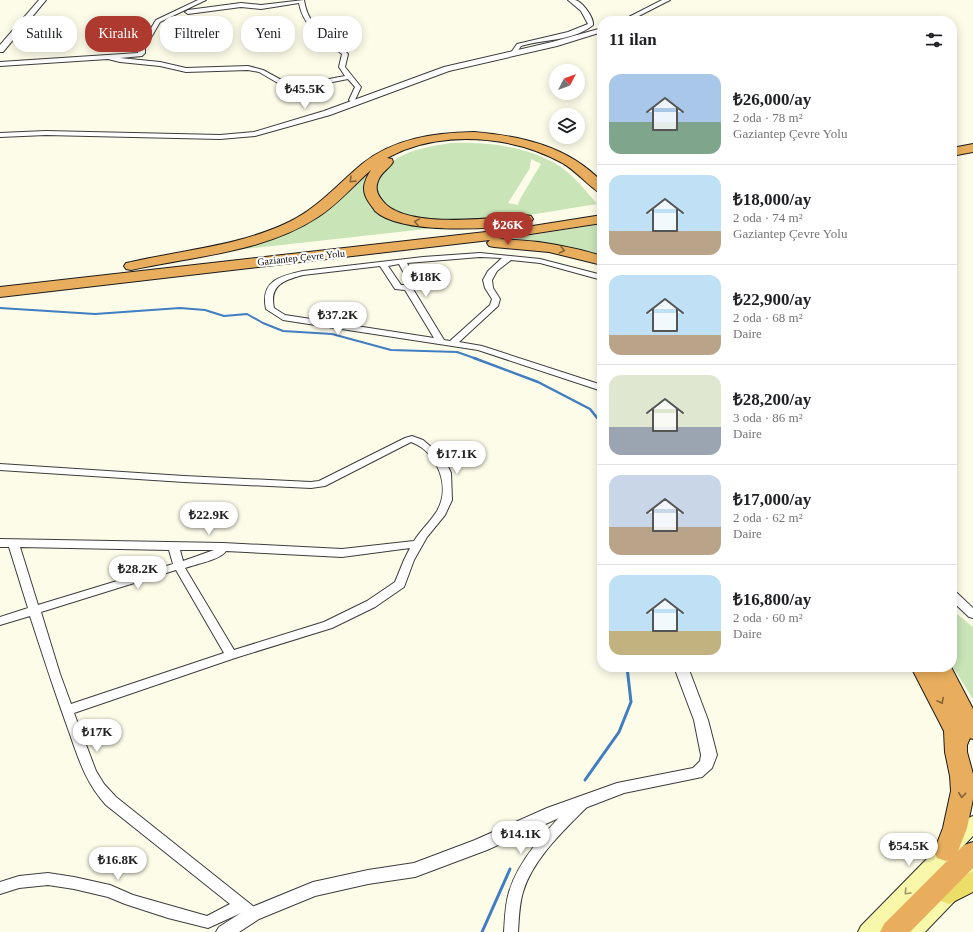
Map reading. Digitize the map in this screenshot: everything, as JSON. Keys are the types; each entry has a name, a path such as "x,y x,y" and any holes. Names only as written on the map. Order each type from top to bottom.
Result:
{"highway":[{"path":"131,266 158,260 205,254 233,248 280,231 301,221 326,205 363,170 383,156 399,148 432,139 456,136 483,137 511,140 541,148 574,164 589,176 597,193"},
{"path":"568,215 456,225 422,223 395,216 377,204 370,193 371,180 380,166 393,157 410,150 448,141 482,141 524,149 557,162 576,175 597,197"},
{"path":"957,151 973,148"},
{"path":"957,160 973,156"},
{"name":"Gaziantep Çevre Yolu","path":"0,283 131,266 376,240 568,215 597,203"},
{"name":"Gaziantep Çevre Yolu","path":"0,292 520,232 597,219"},
{"path":"384,248 501,243 561,250 597,260"},
{"path":"926,672 968,726"},
{"path":"942,672 968,726 973,769"},
{"path":"946,851 955,828 963,791 962,776 956,752 968,726"},
{"path":"893,932 973,852"}],"main road":[{"path":"868,932 973,824"},
{"path":"912,932 973,869"},
{"path":"949,894 973,881"}],"street":[{"path":"0,50 43,0"},
{"path":"0,64 140,55 142,48 158,21 203,0"},
{"path":"176,13 241,5 261,7 301,0 303,12 315,30 345,54 342,68 348,77 356,83 358,87 352,97 352,100 355,103"},
{"path":"513,54 519,45 571,33 589,27 591,24 582,8 571,0"},
{"path":"634,16 667,0"},
{"path":"0,135 46,134 220,137 255,134 295,124 448,69 554,44 597,31"},
{"path":"108,57 120,60 160,64 186,70 248,68 261,71 285,84 297,87 348,77"},
{"path":"597,277 549,263 509,257 465,256 303,273 273,284 269,290 268,303 270,309 283,317 453,343 492,352 597,386"},
{"path":"453,343 494,306 496,299 487,280 490,274 509,257"},
{"path":"383,264 398,287 408,288 414,284 402,262"},
{"path":"408,288 440,341"},
{"path":"0,467 184,479 312,485 320,484 412,439 420,442 439,458 446,473 447,500 441,513 418,544 409,560 400,584 371,604 328,625 231,655 68,710"},
{"path":"0,543 223,547 342,553 418,544"},
{"path":"14,544 54,674 90,771 100,788 111,801 247,910"},
{"path":"173,546 179,566 231,655"},
{"path":"0,621 179,566 217,553 223,547"},
{"path":"957,600 973,614"},
{"path":"0,888 19,882 48,879 74,883 110,891 130,900 168,912 208,922 313,889 415,870 481,845 513,829 623,787 697,773 707,764 709,755 701,720 683,672"},
{"path":"511,932 517,887 540,849 582,803"},
{"path":"225,932 247,910"}],"green space":[{"path":"451,143 479,143 508,147 536,154 561,167 571,175 597,204 508,218 441,221 413,218 397,212 383,202 378,196 375,189 376,181 396,159 422,148","holes":["531,159 541,164 518,205 508,203 530,168"]},
{"path":"371,169 377,209 444,227 227,251 263,241"},
{"path":"597,225 597,257 494,241"},
{"path":"957,614 973,627 973,699 956,672"}],"waterway":[{"path":"0,308 95,314 180,308 205,310 224,316 247,314 263,323 283,331 332,334 391,350 457,352 477,359"},
{"path":"474,358 538,382 590,409 597,418"},
{"path":"585,780 619,732 631,702 628,672"},
{"path":"482,932 510,869"}]}
